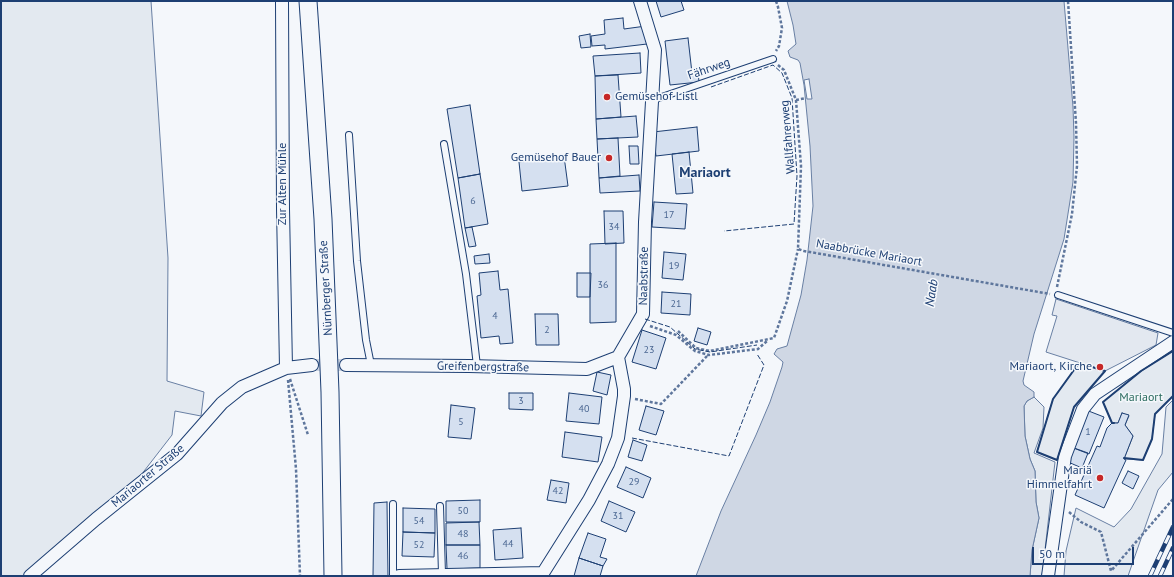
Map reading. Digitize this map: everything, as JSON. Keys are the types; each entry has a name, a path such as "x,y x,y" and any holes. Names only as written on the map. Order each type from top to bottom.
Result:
{"main road":[{"name":"Nürnberger Straße","path":"308,1 323,219 330,384 333,576"}],"street":[{"name":"Zur Alten Mühle","path":"282,1 283,209 286,368"},
{"name":"Naabstraße","path":"618,357 643,314 645,222 655,50 640,1"},
{"path":"1048,576 1065,456 1083,409 1095,394 1173,342"},
{"path":"399,576 543,573 589,500 608,464 618,438 624,389 618,357"},
{"name":"Greifenbergstraße","path":"346,365 587,369 618,357"},
{"path":"286,368 312,365"},
{"name":"Mariaorter Straße","path":"30,576 96,519 177,454 222,403 242,387 286,368"}],"lane":[{"name":"Fährweg","path":"652,100 773,59"},
{"path":"349,135 357,261 366,340 371,365"},
{"path":"444,144 466,274 477,366"},
{"path":"1058,295 1173,333"},
{"path":"393,504 393,576"},
{"path":"440,506 442,574"}],"path":[{"path":"773,59 779,46 782,28 776,1"},
{"path":"1057,287 1072,214 1077,166 1076,124 1068,1"},
{"name":"Wallfahrerweg","path":"768,340 774,338 787,301 798,249 801,166 796,100 784,70 773,59"},
{"path":"796,100 806,98"},
{"name":"Naabbrücke Mariaort","path":"798,249 1048,294"},
{"path":"638,322 676,335 695,351 709,355 758,349 768,340"},
{"path":"678,331 696,348 710,351 768,340"},
{"path":"624,396 661,404 709,355"},
{"path":"286,368 308,435"},
{"path":"286,368 296,469 300,576"},
{"path":"1059,504 1081,522 1101,532 1111,571 1173,499"}],"green space":[{"path":"1,1 151,1 168,258 167,381 204,392 201,416 175,411 172,435 141,475 26,576 1,576"},
{"name":"Mariaort","path":"1173,351 1173,396 1155,414 1152,439 1143,460 1124,459 1133,436 1125,425 1129,416 1122,413 1118,423 1112,423 1103,402 1141,371"},
{"path":"1079,363 1105,371 1074,407 1057,460 1037,452 1053,399"},
{"path":"1034,397 1044,407 1043,428 1034,453 1055,462 1042,576 1030,576 1032,550 1039,518 1036,502 1035,471 1030,459 1025,436 1024,406 1027,401"},
{"path":"1173,400 1173,472 1158,490 1128,576 1064,576 1066,551 1076,508 1114,527 1131,509 1162,454 1166,407"}],"shaded area":[{"path":"1056,299 1158,333 1156,345 1105,371 1046,352 1057,316 1052,315"}],"water":[{"name":"Naab","path":"787,1 1064,1 1073,107 1073,182 1064,239 1034,334 1023,381 1024,385 1034,392 1034,397 1027,401 1024,406 1025,436 1030,459 1035,471 1036,502 1039,518 1032,550 1030,576 696,576 721,511 770,402 783,362 774,354 777,349 787,346 801,295 807,260 813,206 810,146 804,85 800,63 798,60 790,57 788,51 796,44"}],"pier":[{"path":"809,79 812,99 807,99 804,80"}],"building":[{"path":"656,1 681,1 684,10 661,17"},
{"path":"623,18 624,29 646,26 647,44 605,49 605,45 592,46 591,36 605,34 604,20"},
{"path":"590,34 591,47 581,48 579,36"},
{"path":"688,38 692,73 698,72 699,82 670,85 665,41"},
{"path":"640,53 641,73 595,76 593,56"},
{"name":"Gemüsehof Listl","path":"618,75 621,117 596,119 595,76"},
{"path":"470,105 480,174 458,178 447,109"},
{"path":"636,116 638,137 597,139 596,119"},
{"path":"697,127 699,151 656,156 653,132"},
{"name":"Gemüsehof Bauer","path":"618,138 620,176 599,178 597,139"},
{"path":"629,146 638,146 639,164 630,164"},
{"path":"689,152 693,193 676,194 672,154"},
{"path":"564,156 568,186 522,191 519,162"},
{"path":"480,174 488,224 465,228 458,178"},
{"path":"639,175 640,191 600,193 599,178"},
{"path":"654,202 687,204 685,229 652,227"},
{"path":"604,211 623,211 624,243 605,244"},
{"path":"472,227 476,246 469,247 465,228"},
{"path":"616,243 616,322 590,323 590,244"},
{"path":"664,252 686,254 683,280 662,278"},
{"path":"489,254 490,263 475,264 474,256"},
{"path":"498,271 500,290 508,289 513,343 500,344 499,336 481,338 477,296 481,295 479,273"},
{"path":"577,273 591,273 590,297 577,297"},
{"path":"662,292 691,294 690,315 661,313"},
{"path":"535,314 558,314 559,345 536,345"},
{"path":"698,328 711,332 707,345 694,341"},
{"path":"642,330 666,338 656,369 632,362"},
{"path":"597,372 611,375 607,395 593,391"},
{"path":"509,393 533,393 533,410 509,409"},
{"path":"569,393 602,397 599,424 566,421"},
{"path":"451,405 475,408 471,439 448,437"},
{"path":"646,406 664,411 656,435 639,430"},
{"path":"1086,410 1104,417 1089,454 1071,447"},
{"name":"Mariä Himmelfahrt","path":"1122,413 1129,415 1125,425 1133,436 1124,459 1126,460 1104,508 1075,495 1097,446 1100,447 1107,428 1112,423 1118,423"},
{"path":"565,432 602,437 598,462 562,457"},
{"path":"633,440 647,445 642,461 628,457"},
{"path":"1074,448 1088,453 1082,468 1068,462"},
{"path":"626,467 651,478 643,498 617,487"},
{"path":"1128,471 1139,476 1133,489 1122,483"},
{"path":"551,480 569,483 566,503 547,500"},
{"path":"480,500 480,522 446,522 446,501"},
{"path":"609,501 635,512 626,532 601,521"},
{"path":"387,502 388,576 373,576 374,503"},
{"path":"403,508 435,509 435,533 403,532"},
{"path":"479,522 480,545 446,545 446,523"},
{"path":"521,528 523,558 495,560 493,530"},
{"path":"403,532 435,533 434,557 402,556"},
{"path":"588,533 606,539 600,557 607,559 603,566 579,558"},
{"path":"446,545 480,545 480,568 447,569"},
{"path":"579,558 603,566 600,576 574,576"}],"tunnel":[{"path":"312,365 346,365"}],"railway":[{"path":"1150,576 1173,527"},
{"path":"1160,576 1173,548"}],"fence":[{"path":"711,87 773,65 782,73 792,98 797,176 794,224 724,231"},
{"path":"645,319 670,327 695,349 710,352 757,345"},
{"path":"632,438 729,456 764,365 757,354"}],"wall":[{"path":"1114,423 1112,423 1103,402 1141,371 1173,351"},
{"path":"1079,363 1105,371 1074,407 1057,460 1037,452 1053,399 1079,363"},
{"path":"1124,458 1143,460 1152,439 1155,414 1173,396"}],"place":[{"name":"Gemüsehof Listl","path":"607,97"},
{"name":"Gemüsehof Bauer","path":"609,158"},
{"name":"Mariaort, Kirche","path":"1100,367"},
{"name":"Mariä Himmelfahrt","path":"1100,478"}],"district":[{"name":"Mariaort","path":"705,173"}]}
